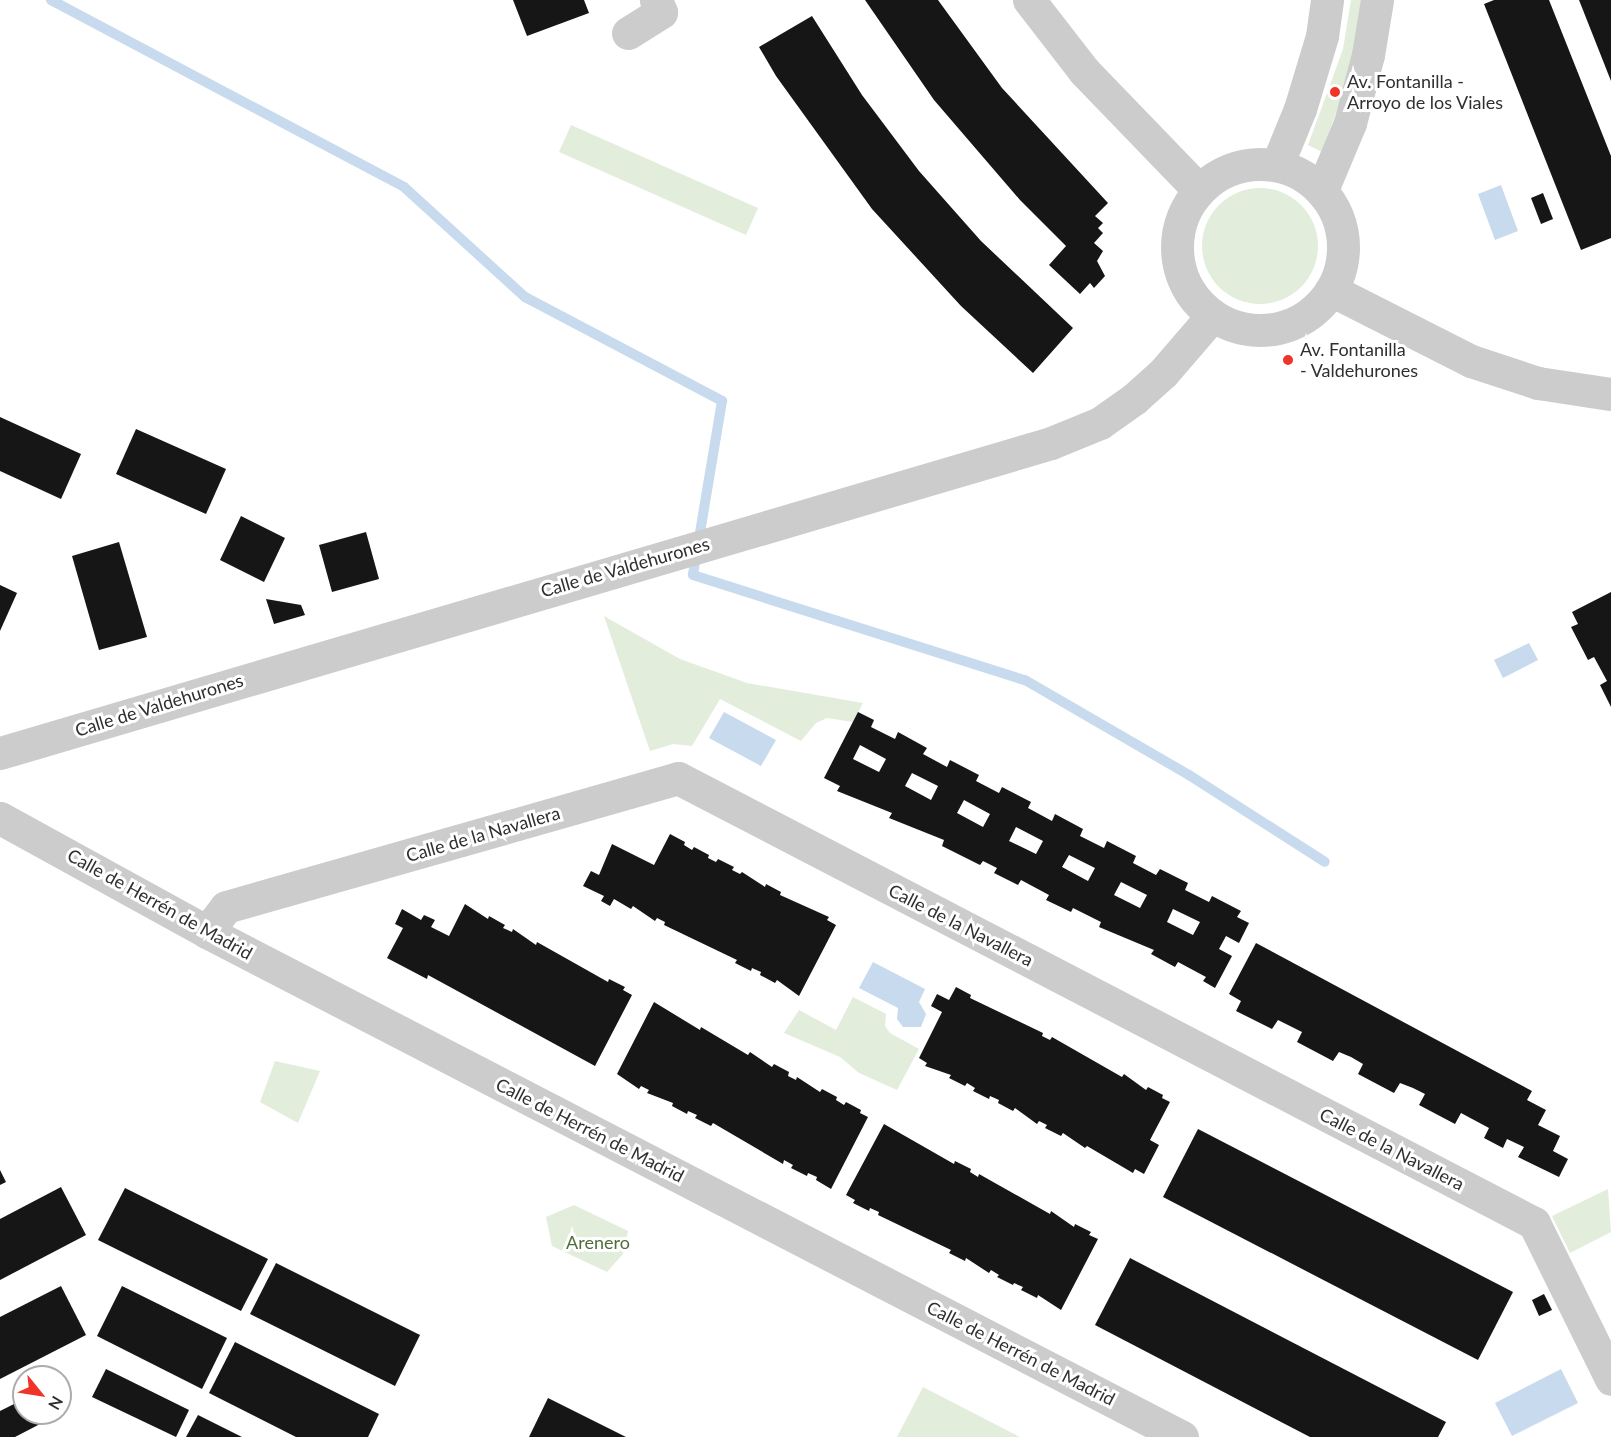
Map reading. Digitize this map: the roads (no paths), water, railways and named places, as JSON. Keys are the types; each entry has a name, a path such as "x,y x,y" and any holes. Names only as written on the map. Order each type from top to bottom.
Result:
{"street":[{"path":"628,33 661,12 656,0"},
{"path":"1029,0 1084,71 1199,190"},
{"path":"1277,165 1300,109 1323,36 1328,0"},
{"path":"1322,190 1350,123 1368,55 1377,0"},
{"path":"1249,164 1277,165 1302,174 1322,190 1340,221 1343,257 1331,290 1308,315 1277,329 1243,329 1212,316 1188,289 1177,255 1181,220 1199,190 1222,172 1249,164"},
{"path":"1331,290 1471,362 1538,383 1611,394"},
{"name":"Calle de Valdehurones","path":"0,753 1051,443 1100,423 1134,399 1163,373 1212,316"},
{"name":"Calle de la Navallera","path":"207,932 226,907 678,778 1534,1223 1611,1379"},
{"name":"Calle de Herrén de Madrid","path":"0,818 207,932 1182,1437"}],"water":[{"path":"1501,185 1518,231 1495,240 1478,194"},
{"path":"1529,643 1538,660 1503,678 1494,660"},
{"path":"724,712 776,740 761,766 709,738"},
{"path":"873,962 925,989 919,1002 926,1014 921,1027 903,1027 897,1019 898,1008 859,988"},
{"path":"1561,1369 1578,1403 1512,1436 1495,1403"}],"waterway":[{"path":"51,0 404,187 525,297 722,401 693,575 1025,680 1189,775 1325,862"}],"place":[{"name":"Av. Fontanilla - Arroyo de los Viales","path":"1335,92"},
{"name":"Av. Fontanilla - Valdehurones","path":"1288,360"}],"park label":[{"name":"Arenero","path":"598,1242"}]}
